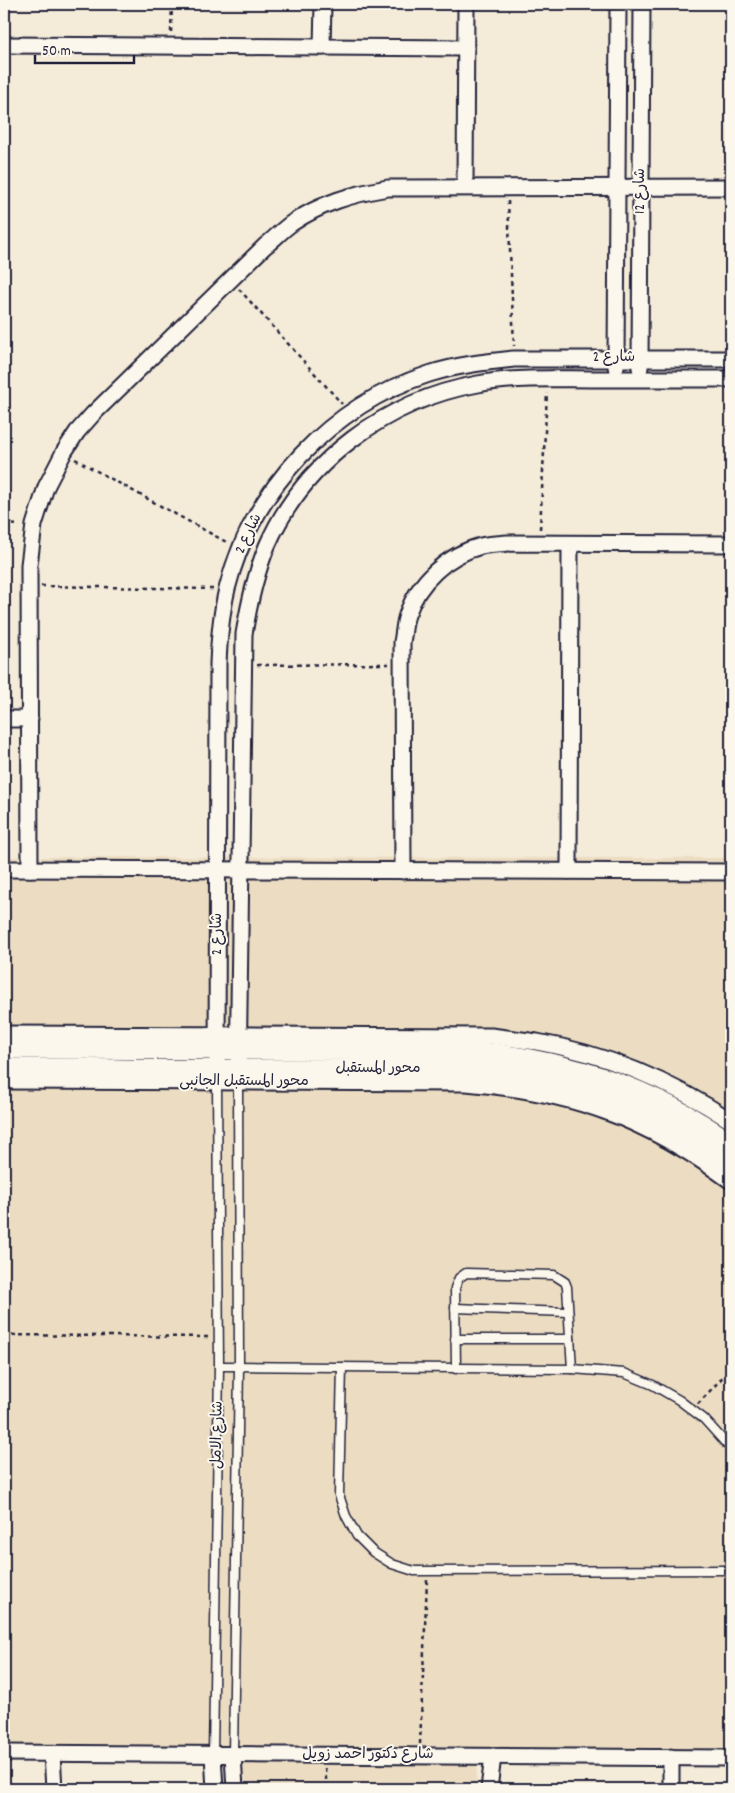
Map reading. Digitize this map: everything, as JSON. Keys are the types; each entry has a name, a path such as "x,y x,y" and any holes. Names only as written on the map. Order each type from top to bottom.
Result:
{"street":[{"path":"322,4 322,47"},
{"path":"465,187 466,4"},
{"name":"شارع 12","path":"616,379 618,4"},
{"name":"شارع 12","path":"640,379 642,4"},
{"path":"4,45 466,48"},
{"path":"30,869 28,586 30,545 34,525 46,488 64,452 93,414 265,246 291,224 321,206 354,194 388,188 731,188"},
{"name":"شارع 2","path":"217,1075 218,664 220,626 227,590 240,550 252,523 267,497 304,451 326,431 375,397 401,384 428,374 466,365 514,359 731,359"},
{"name":"شارع 2","path":"238,1076 244,634 257,574 282,518 299,493 319,469 365,429 391,413 419,400 448,390 478,384 548,378 731,380"},
{"path":"403,871 402,642 407,616 418,592 435,571 456,555 481,546 508,543 731,544"},
{"path":"569,871 570,544"},
{"path":"4,719 30,719"},
{"path":"4,869 731,872"},
{"path":"4,1034 218,1042"},
{"path":"238,1043 491,1036 537,1042 582,1052 625,1066 667,1084 731,1121"},
{"name":"محور المستقبل","path":"4,1050 218,1042 474,1051 510,1054 591,1073 651,1096 684,1112 731,1143"},
{"name":"محور المستقبل","path":"4,1068 238,1076 471,1068 529,1076 586,1090 623,1103 694,1138 731,1164"},
{"name":"محور المستقبل الجانبى","path":"4,1081 217,1075"},
{"name":"محور المستقبل الجانبى","path":"238,1076 466,1083 507,1086 548,1094 588,1104 641,1126 699,1158 731,1182"},
{"name":"شارع دكتور احمد زويل","path":"4,1754 731,1758"},
{"path":"52,1754 54,1789"},
{"name":"شارع الامل","path":"213,1755 215,1789"},
{"name":"شارع الامل","path":"234,1755 235,1789"},
{"path":"489,1789 493,1756"},
{"path":"671,1757 671,1789"}],"lane":[{"name":"شارع الامل","path":"213,1755 219,1366 217,1075"},
{"name":"شارع الامل","path":"234,1755 238,1366 238,1076"},
{"path":"456,1369 456,1282 466,1274 554,1275 565,1282 567,1287 572,1369"},
{"path":"455,1308 568,1312"},
{"path":"456,1339 570,1339"},
{"path":"219,1366 572,1369 624,1373 652,1385 679,1400 704,1419 731,1449"},
{"path":"342,1367 339,1495 346,1516 358,1536 373,1552 392,1564 414,1571 731,1570"}],"path":[{"path":"171,46 172,4"},
{"path":"508,187 514,359"},
{"path":"231,280 350,413"},
{"path":"539,544 548,378"},
{"path":"64,452 240,550"},
{"path":"28,586 227,590"},
{"path":"243,665 402,664"},
{"path":"4,1335 219,1337"},
{"path":"692,1410 731,1368"},
{"path":"420,1756 427,1571"},
{"path":"323,1756 327,1789"}],"shaded area":[{"path":"4,857 731,858 731,1752 478,1748 476,1789 226,1789 223,1746 4,1746"}]}
